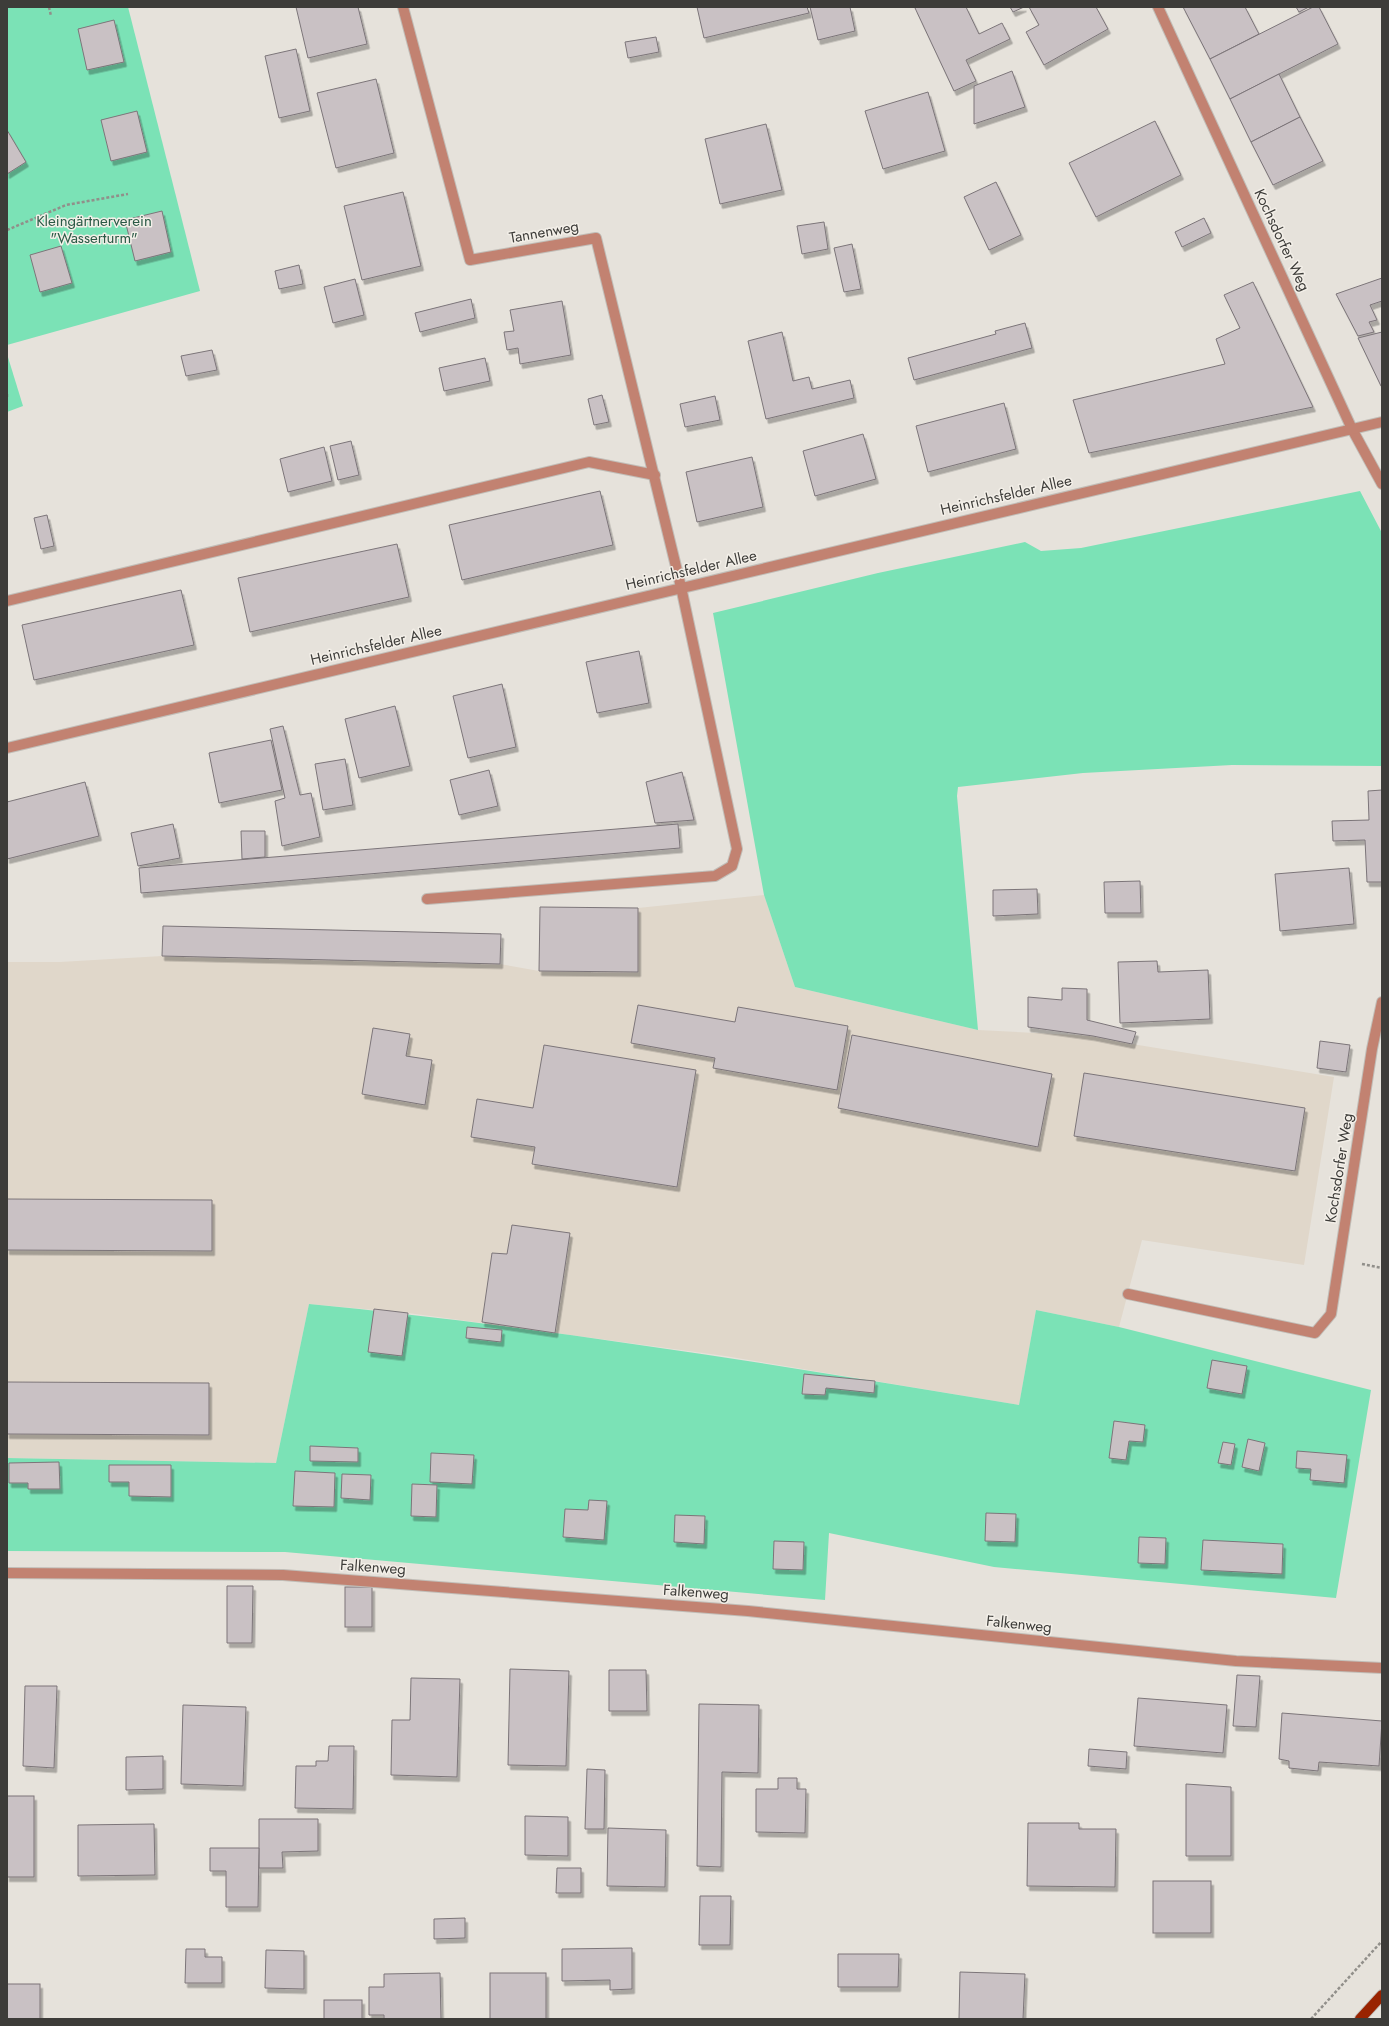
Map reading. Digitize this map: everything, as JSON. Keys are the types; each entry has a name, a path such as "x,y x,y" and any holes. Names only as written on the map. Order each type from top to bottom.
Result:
{"main road":[{"path":"1360,2019 1382,1995"}],"street":[{"name":"Tannenweg","path":"403,7 470,260 596,238 682,587 736,849 732,866 715,876 427,899"},
{"name":"Kochsdorfer Weg","path":"1158,7 1352,429 1382,484"},
{"name":"Heinrichsfelder Allee","path":"7,748 1382,422"},
{"path":"7,601 589,462 655,475"},
{"name":"Kochsdorfer Weg","path":"1128,1294 1315,1333 1332,1314 1372,1049 1382,1002"},
{"name":"Falkenweg","path":"7,1573 283,1575 748,1611 1236,1661 1382,1668"}],"path":[{"path":"49,7 51,16"},
{"path":"7,230 66,205 128,194"},
{"path":"7,394 7,399"},
{"path":"1311,2019 1382,1941"}],"shaded area":[{"path":"764,895 795,987 978,1030 1093,1036 1132,1044 1334,1077 1304,1265 1142,1240 1119,1327 1036,1310 1019,1405 725,1356 408,1313 309,1304 276,1463 7,1458 7,962 60,962 162,956 500,964 539,971 540,907 638,908"}],"green space":[{"name":"Kleingärtnerverein \"Wasserturm\"","path":"7,7 128,7 200,291 7,345"},
{"path":"7,354 23,406 7,412"},
{"path":"1360,491 1382,533 1382,766 1232,765 1083,773 958,787 957,796 978,1030 795,987 764,895 713,613 878,573 1025,542 1041,551 1081,548"},
{"path":"309,1304 487,1324 665,1348 1019,1405 1036,1310 1119,1327 1371,1390 1336,1598 994,1567 829,1533 825,1600 285,1552 7,1551 7,1458 276,1463"}],"building":[{"path":"296,7 358,7 367,44 308,58"},
{"path":"697,7 807,7 809,13 704,38"},
{"path":"810,7 850,7 855,31 818,40"},
{"path":"966,7 979,34 1002,23 1010,39 966,60 976,81 954,91 915,8"},
{"path":"1010,7 1024,7 1013,12"},
{"path":"1029,7 1096,7 1108,29 1044,65 1026,32 1039,25"},
{"path":"1183,7 1245,7 1259,34 1210,59"},
{"path":"1296,7 1309,7 1299,12"},
{"path":"1313,7 1319,7 1338,44 1230,99 1210,59"},
{"path":"114,20 124,62 87,70 78,29"},
{"path":"656,37 659,52 628,58 625,42"},
{"path":"296,49 310,111 279,118 265,56"},
{"path":"1012,71 1025,107 974,124 974,86"},
{"path":"1279,74 1300,117 1251,142 1230,99"},
{"path":"376,79 394,153 336,168 317,93"},
{"path":"928,92 945,151 883,169 865,111"},
{"path":"137,111 147,152 111,161 101,120"},
{"path":"1300,117 1323,161 1273,185 1251,142"},
{"path":"1155,121 1181,175 1096,217 1069,163"},
{"path":"766,124 782,190 720,204 705,139"},
{"path":"7,130 26,162 7,174"},
{"path":"996,182 1021,235 989,250 964,197"},
{"path":"403,192 421,266 362,280 344,206"},
{"path":"162,211 171,252 135,261 125,220"},
{"path":"1204,218 1211,233 1182,247 1175,232"},
{"path":"824,222 828,249 802,254 797,226"},
{"path":"852,244 861,289 844,292 834,248"},
{"path":"61,246 72,283 40,292 30,255"},
{"path":"299,265 303,284 279,289 275,271"},
{"path":"1382,278 1382,301 1370,305 1377,320 1369,322 1374,332 1358,336 1336,294"},
{"path":"355,279 364,315 333,323 324,287"},
{"path":"1253,282 1313,407 1089,453 1073,400 1225,364 1216,339 1240,328 1224,295"},
{"path":"471,299 475,318 420,332 415,313"},
{"path":"562,301 571,355 520,364 518,348 507,350 504,332 514,331 510,310"},
{"path":"1025,323 1032,348 914,380 908,358 996,334 995,331"},
{"path":"782,332 793,381 809,377 812,389 850,380 854,398 766,419 748,341"},
{"path":"1382,332 1382,386 1381,386 1358,338"},
{"path":"212,350 217,370 186,376 181,356"},
{"path":"485,358 490,381 444,391 439,368"},
{"path":"602,395 609,422 594,425 588,399"},
{"path":"715,396 720,420 685,427 680,404"},
{"path":"1004,403 1016,449 928,472 916,426"},
{"path":"863,434 876,479 815,496 803,451"},
{"path":"351,441 359,475 338,480 330,446"},
{"path":"324,447 332,481 288,492 280,459"},
{"path":"752,457 763,507 697,522 686,472"},
{"path":"600,491 613,545 462,580 449,525"},
{"path":"47,515 54,546 41,549 34,518"},
{"path":"397,544 409,597 250,632 238,578"},
{"path":"181,590 194,645 34,680 22,625"},
{"path":"639,651 649,703 597,713 586,662"},
{"path":"502,684 516,747 468,758 453,696"},
{"path":"395,706 410,766 359,778 345,719"},
{"path":"283,726 300,795 311,793 320,837 282,846 275,801 285,798 270,729"},
{"path":"271,740 282,790 219,803 209,753"},
{"path":"345,759 353,805 323,810 315,764"},
{"path":"489,770 498,806 459,815 450,780"},
{"path":"682,772 694,820 655,823 646,782"},
{"path":"85,782 99,836 7,859 7,802"},
{"path":"1382,790 1382,882 1367,882 1365,840 1333,841 1332,821 1369,820 1368,791"},
{"path":"173,824 180,858 138,866 131,833"},
{"path":"678,824 680,848 141,893 139,868"},
{"path":"241,831 265,831 265,857 242,859"},
{"path":"1349,868 1354,924 1280,931 1275,874"},
{"path":"1140,881 1141,913 1105,913 1104,882"},
{"path":"1037,889 1038,914 993,916 993,890"},
{"path":"540,907 638,908 638,972 539,971"},
{"path":"163,926 501,934 500,964 162,956"},
{"path":"1157,961 1158,972 1208,970 1210,1019 1120,1023 1118,962"},
{"path":"1062,988 1087,989 1087,1020 1136,1032 1132,1044 1093,1036 1028,1027 1028,997 1062,1000"},
{"path":"638,1005 735,1022 738,1007 848,1026 837,1090 713,1068 715,1058 631,1043"},
{"path":"373,1028 410,1034 406,1056 432,1060 425,1105 362,1094"},
{"path":"852,1035 1052,1074 1038,1147 838,1108"},
{"path":"1320,1041 1350,1045 1346,1072 1317,1068"},
{"path":"544,1045 696,1070 677,1187 532,1164 535,1147 471,1137 477,1099 533,1108"},
{"path":"1084,1073 1305,1108 1295,1171 1074,1136"},
{"path":"7,1199 212,1200 212,1251 7,1250"},
{"path":"512,1225 570,1233 555,1333 482,1322 492,1253 507,1254"},
{"path":"374,1309 408,1313 402,1356 368,1352"},
{"path":"467,1327 502,1330 501,1342 466,1338"},
{"path":"1212,1360 1247,1366 1242,1394 1207,1388"},
{"path":"804,1374 875,1381 874,1393 826,1388 825,1395 802,1394"},
{"path":"7,1382 209,1383 209,1435 7,1434"},
{"path":"1114,1421 1145,1425 1143,1442 1129,1441 1126,1460 1109,1458"},
{"path":"1248,1439 1265,1443 1259,1471 1242,1467"},
{"path":"1223,1442 1235,1444 1231,1465 1218,1463"},
{"path":"310,1446 358,1448 358,1462 310,1461"},
{"path":"1297,1451 1347,1455 1344,1483 1310,1480 1311,1469 1296,1468"},
{"path":"431,1453 474,1455 472,1484 430,1482"},
{"path":"59,1462 60,1489 28,1489 28,1483 9,1483 9,1463"},
{"path":"109,1465 171,1465 171,1497 129,1496 129,1482 109,1482"},
{"path":"295,1471 335,1473 334,1507 293,1506"},
{"path":"342,1474 371,1475 370,1500 341,1498"},
{"path":"412,1484 437,1485 436,1517 411,1516"},
{"path":"589,1500 607,1501 604,1540 563,1537 565,1509 588,1510"},
{"path":"986,1513 1016,1514 1015,1542 985,1541"},
{"path":"675,1515 705,1516 704,1544 674,1542"},
{"path":"1139,1537 1166,1538 1165,1564 1138,1563"},
{"path":"1203,1540 1283,1544 1282,1574 1201,1570"},
{"path":"774,1541 804,1542 803,1570 773,1569"},
{"path":"227,1586 253,1586 252,1643 227,1643"},
{"path":"345,1587 372,1587 372,1627 345,1627"},
{"path":"510,1669 569,1671 566,1766 508,1765"},
{"path":"609,1670 646,1670 647,1711 609,1711"},
{"path":"1237,1675 1260,1676 1256,1727 1233,1726"},
{"path":"411,1678 460,1679 457,1777 391,1775 392,1720 410,1720"},
{"path":"25,1686 57,1686 54,1768 23,1766"},
{"path":"1138,1698 1227,1705 1223,1753 1134,1746"},
{"path":"699,1704 759,1705 758,1773 722,1772 721,1867 697,1866"},
{"path":"183,1705 246,1707 243,1786 181,1784"},
{"path":"1282,1713 1382,1721 1379,1766 1319,1762 1318,1771 1289,1768 1289,1761 1279,1759"},
{"path":"329,1746 354,1746 353,1809 295,1808 296,1766 316,1766 316,1761 328,1761"},
{"path":"1089,1749 1127,1752 1126,1769 1088,1766"},
{"path":"163,1756 163,1789 126,1790 126,1757"},
{"path":"587,1769 605,1770 604,1829 585,1829"},
{"path":"778,1778 797,1778 797,1789 806,1789 805,1833 756,1832 756,1789 778,1789"},
{"path":"1186,1784 1231,1787 1231,1856 1186,1856"},
{"path":"7,1796 34,1796 34,1877 7,1877"},
{"path":"525,1816 568,1817 568,1856 525,1855"},
{"path":"259,1819 318,1819 318,1851 282,1852 283,1868 259,1868"},
{"path":"1028,1823 1079,1823 1079,1829 1116,1829 1115,1887 1027,1886"},
{"path":"154,1824 155,1875 78,1876 78,1825"},
{"path":"608,1828 666,1830 665,1887 607,1886"},
{"path":"210,1848 259,1848 258,1907 226,1907 226,1871 210,1871"},
{"path":"557,1868 581,1868 581,1893 556,1893"},
{"path":"1153,1881 1211,1881 1211,1933 1153,1933"},
{"path":"700,1896 731,1896 730,1945 699,1945"},
{"path":"465,1918 465,1938 434,1939 434,1919"},
{"path":"632,1948 632,1989 610,1990 610,1980 562,1981 562,1949"},
{"path":"186,1949 205,1949 205,1957 222,1957 222,1983 185,1983"},
{"path":"266,1950 304,1951 304,1989 265,1988"},
{"path":"838,1954 899,1954 898,1987 838,1987"},
{"path":"960,1972 1025,1974 1023,2019 959,2019"},
{"path":"440,1973 441,2019 384,2019 384,2015 369,2015 369,1987 384,1987 384,1974"},
{"path":"490,1973 546,1973 546,2019 490,2019"},
{"path":"7,1984 40,1984 40,2019 7,2019"},
{"path":"324,2000 362,2000 362,2019 324,2019"}]}
